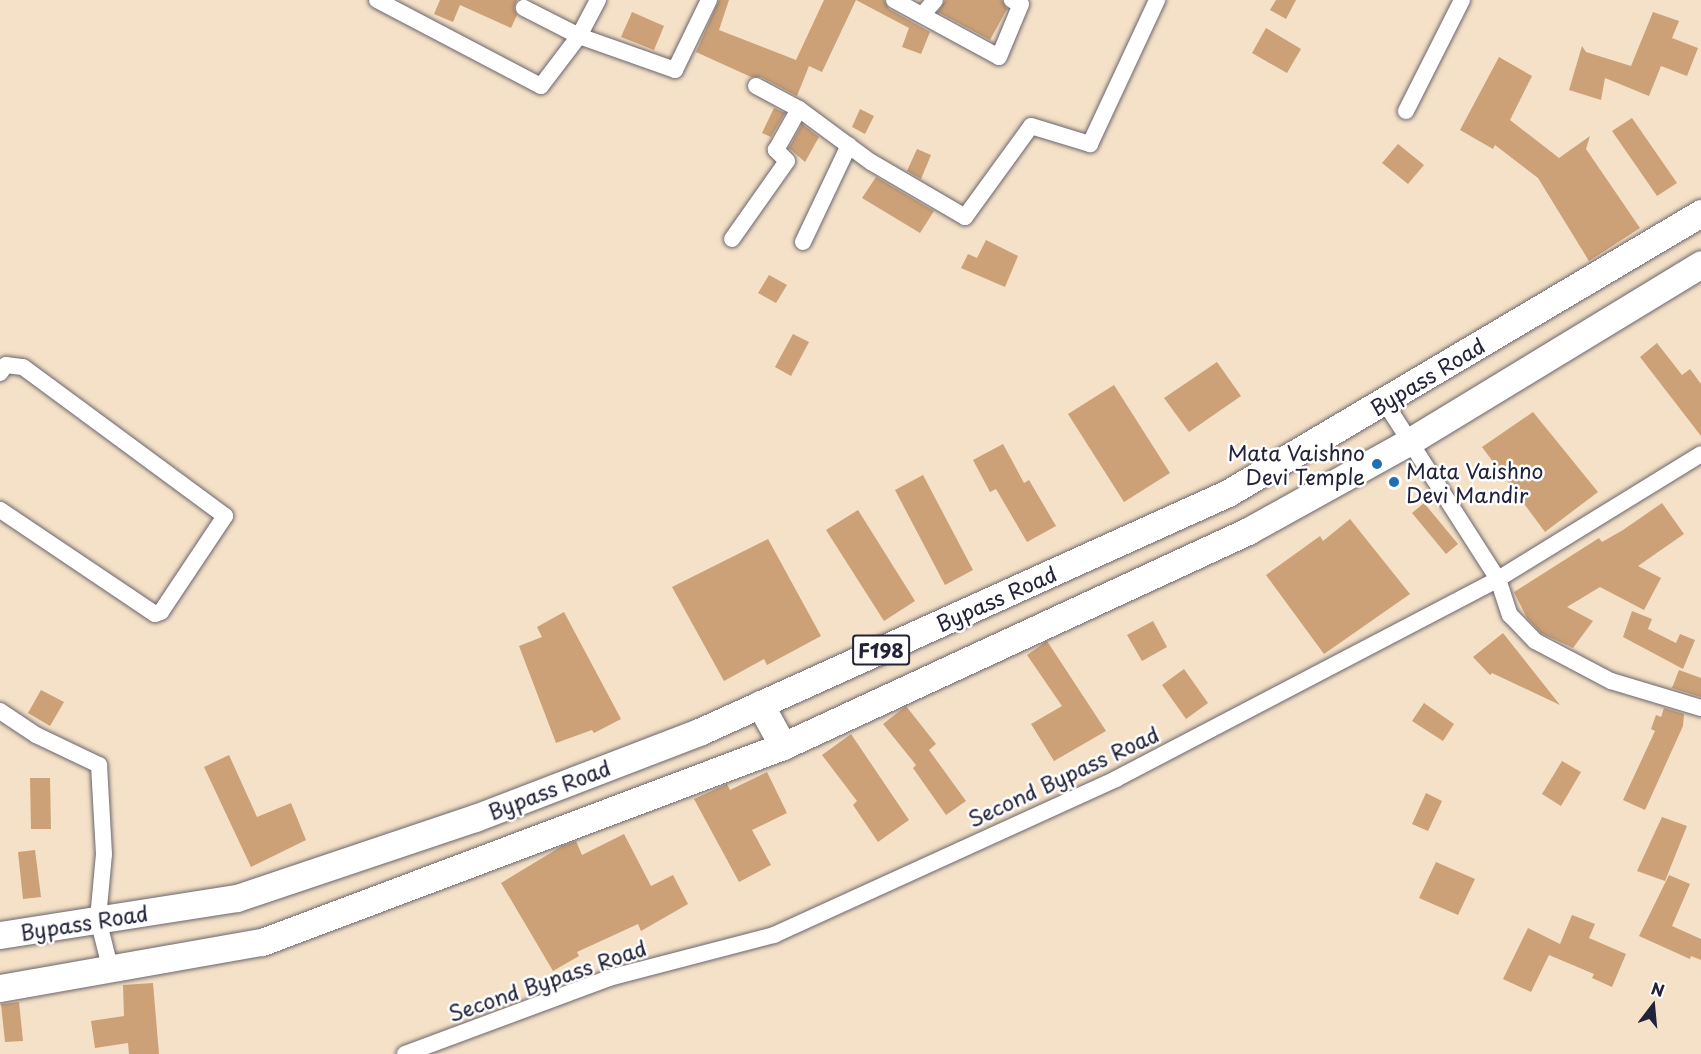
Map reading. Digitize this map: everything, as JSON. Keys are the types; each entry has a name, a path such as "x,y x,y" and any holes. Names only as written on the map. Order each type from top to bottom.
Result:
{"main road":[{"name":"Bypass Road","path":"0,935 237,898 475,818 699,732 1228,493 1701,213"},
{"name":"Bypass Road","path":"0,988 111,971 262,942 783,746 1248,531 1407,442 1701,264"},
{"path":"1228,493 1248,531"},
{"path":"760,704 783,746"}],"street":[{"path":"377,0 541,86 579,36 598,0"},
{"path":"524,8 579,36 675,70 709,0"},
{"path":"894,0 999,57 1021,4 1012,0"},
{"path":"923,14 935,0"},
{"path":"756,86 799,109 849,145 964,217 1030,126 1090,144 1157,0"},
{"path":"1406,111 1462,0"},
{"path":"732,239 787,161 776,150 799,109"},
{"path":"803,242 849,145"},
{"path":"0,373 6,365 23,367 225,516 161,612 155,614 0,510"},
{"path":"1384,401 1407,442 1498,579 1510,615 1535,641 1611,681 1701,708"},
{"name":"Second Bypass Road","path":"405,1054 609,978 774,935 1116,779 1498,579 1701,454"},
{"path":"0,711 36,735 99,765 104,854 98,919 111,971"}],"building":[{"path":"440,0 517,0 514,8 517,15 511,28 460,5 453,22 434,14"},
{"path":"719,0 729,0 719,30 796,60 824,0 856,0 822,72 809,66 797,96 761,77 751,77 696,52"},
{"path":"856,0 884,0 889,9 930,32 921,54 902,47 909,28"},
{"path":"945,0 1002,0 1007,9 990,40 938,12"},
{"path":"1276,0 1296,0 1286,19 1270,10"},
{"path":"632,12 664,26 654,50 621,37"},
{"path":"1653,12 1679,21 1672,38 1698,48 1687,76 1661,66 1649,96 1605,78 1601,100 1569,90 1582,46 1586,52 1631,66"},
{"path":"1266,28 1301,49 1287,73 1252,53"},
{"path":"1499,57 1532,76 1510,120 1559,158 1590,136 1586,149 1640,228 1589,261 1538,178 1495,145 1493,149 1460,130"},
{"path":"774,108 785,113 771,137 762,133"},
{"path":"860,109 874,116 865,134 852,127"},
{"path":"1632,118 1677,183 1657,196 1612,131"},
{"path":"802,124 819,137 805,162 789,148"},
{"path":"1398,144 1424,165 1408,184 1382,163"},
{"path":"917,149 931,155 921,179 907,171"},
{"path":"876,177 934,211 920,233 862,198"},
{"path":"986,240 1018,256 1005,287 961,268 968,254 977,258"},
{"path":"769,275 787,285 776,303 758,293"},
{"path":"793,334 809,342 791,376 775,367"},
{"path":"1657,343 1682,375 1690,369 1701,384 1701,436 1640,357"},
{"path":"1217,362 1241,396 1189,432 1164,398"},
{"path":"1114,385 1170,473 1124,502 1068,414"},
{"path":"1533,412 1598,492 1545,532 1482,447"},
{"path":"1003,444 1024,483 1029,480 1056,526 1027,542 996,489 990,492 973,460"},
{"path":"923,475 973,570 945,585 895,490"},
{"path":"1424,503 1458,544 1446,554 1412,513"},
{"path":"1662,503 1684,534 1638,566 1661,578 1644,610 1600,587 1567,607 1593,621 1573,648 1541,633 1527,618 1514,592 1599,538 1602,542 1623,530"},
{"path":"858,510 915,601 884,621 826,530"},
{"path":"1350,519 1410,594 1324,654 1266,575 1320,536 1323,541"},
{"path":"768,539 821,636 767,665 764,659 724,681 672,587"},
{"path":"1632,611 1652,619 1648,629 1676,643 1680,634 1695,640 1683,669 1623,637"},
{"path":"564,612 621,719 594,733 592,730 556,743 519,646 542,637 537,627"},
{"path":"1153,621 1167,647 1142,661 1127,635"},
{"path":"1503,633 1560,705 1492,673 1490,675 1473,657"},
{"path":"1047,641 1106,731 1054,761 1031,724 1062,706 1027,655"},
{"path":"1184,669 1208,703 1186,719 1162,685"},
{"path":"1679,670 1701,678 1701,697 1672,688"},
{"path":"41,690 64,702 50,726 28,713"},
{"path":"1424,703 1454,724 1443,741 1412,721"},
{"path":"906,706 936,744 929,750 966,801 946,815 913,768 916,765 883,724"},
{"path":"1664,708 1684,714 1683,726 1645,810 1623,800 1655,731 1651,729 1656,715 1661,717"},
{"path":"851,734 909,820 878,842 853,805 857,801 822,755"},
{"path":"229,755 257,817 291,803 306,840 251,867 204,767"},
{"path":"1562,761 1581,772 1561,806 1542,794"},
{"path":"767,772 787,813 752,830 771,865 739,882 694,799 727,784 730,790"},
{"path":"30,778 50,778 51,829 31,829"},
{"path":"1426,793 1442,801 1428,831 1412,824"},
{"path":"1662,817 1687,826 1665,881 1637,871"},
{"path":"624,834 651,886 673,875 688,904 641,931 638,924 577,952 579,956 553,971 501,883 562,846 576,841 582,855"},
{"path":"35,850 41,897 23,899 18,852"},
{"path":"1436,862 1475,879 1458,915 1419,898"},
{"path":"1669,875 1690,884 1672,926 1701,939 1701,960 1691,956 1690,959 1639,936"},
{"path":"1572,915 1595,924 1589,938 1626,954 1612,987 1592,978 1594,974 1549,955 1531,992 1503,979 1528,928 1560,944"},
{"path":"153,983 159,1054 129,1054 128,1043 95,1048 91,1021 124,1016 123,985"},
{"path":"19,1002 23,1041 5,1042 1,1004"}],"place":[{"name":"Mata Vaishno Devi Temple","path":"1377,464"},
{"name":"Mata Vaishno Devi Mandir","path":"1394,482"}]}
